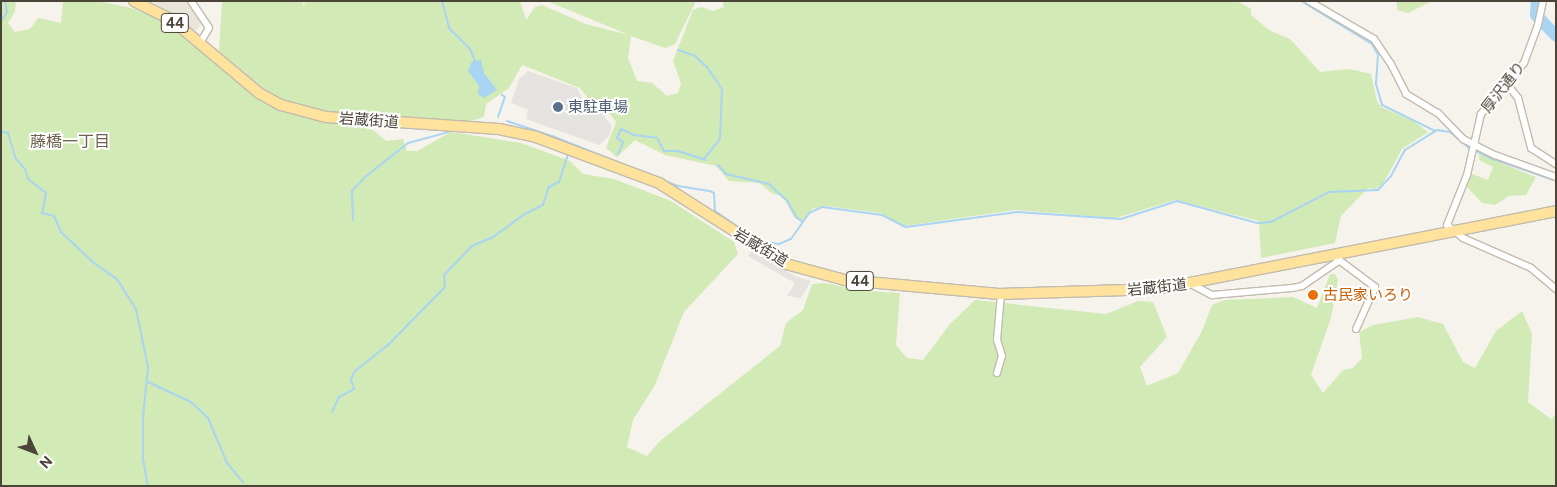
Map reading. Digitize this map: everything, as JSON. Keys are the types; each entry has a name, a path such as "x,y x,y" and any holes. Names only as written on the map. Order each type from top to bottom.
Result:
{"main road":[{"name":"岩蔵街道","path":"134,1 172,20 259,93 298,111 334,118 499,129 550,141 659,183 687,198 764,252 810,272 845,280 1001,294 1152,290 1340,256 1556,211"}],"street":[{"path":"191,1 209,28 200,43"},
{"path":"1308,1 1374,39 1391,64 1406,94 1438,113 1459,136 1473,147 1556,177"},
{"name":"厚沢通り","path":"1454,232 1447,227 1448,220 1467,175 1484,109 1524,63 1538,25 1543,1"},
{"path":"1507,84 1518,98 1531,148 1556,164"},
{"path":"1454,232 1517,260 1556,289"},
{"path":"1190,284 1212,295 1292,288 1302,286 1340,256 1375,287 1356,330"},
{"path":"997,373 1002,356 997,340 1001,294"}],"shaded area":[{"path":"152,1 186,1 201,19 200,26 195,31"},
{"name":"東駐車場","path":"528,71 577,88 583,100 592,101 612,126 609,136 599,145 526,119 528,110 511,103 519,79"},
{"path":"751,251 797,277 811,281 801,298 787,296 795,283 748,256"}],"green space":[{"path":"1,1 16,1 15,12 8,23 15,32 30,29 38,18 61,23 63,1 98,1 132,8 171,25 253,94 283,111 373,130 386,141 403,139 407,151 417,151 451,132 521,143 570,161 583,174 614,179 671,201 734,242 738,254 684,312 655,385 633,420 627,447 647,456 660,441 780,346 786,323 803,310 812,284 825,283 866,291 900,293 896,345 907,358 923,360 950,324 975,300 1106,314 1138,301 1153,302 1167,337 1140,367 1147,386 1178,373 1202,331 1212,305 1225,300 1293,297 1317,308 1330,274 1335,274 1338,280 1331,318 1311,375 1323,393 1343,370 1353,368 1362,358 1359,332 1373,325 1418,317 1443,324 1463,362 1475,368 1496,331 1522,311 1532,334 1528,402 1551,419 1555,415 1556,374 1556,486 1,486"},
{"path":"222,1 302,1 304,7 305,1 520,1 526,20 535,7 542,5 586,24 629,35 547,1 696,1 675,44 665,48 631,36 628,58 637,81 652,83 667,96 678,93 681,83 673,61 693,10 701,7 713,11 724,7 722,1 1237,1 1251,9 1251,15 1269,30 1290,39 1320,72 1350,69 1371,74 1377,101 1381,107 1413,121 1428,132 1402,149 1383,184 1376,189 1368,188 1341,216 1335,243 1261,258 1259,221 1175,200 1116,218 1015,210 904,226 881,213 825,206 812,209 802,222 794,217 783,196 773,194 759,183 729,181 716,166 665,155 635,140 617,157 606,148 616,122 599,100 588,98 580,88 522,65 509,88 486,104 484,117 464,123 335,113 290,103 263,89 219,51"},
{"path":"1397,1 1432,1 1408,13 1397,10"},
{"path":"1479,154 1536,177 1526,195 1509,196 1495,205 1482,203 1465,185 1470,173 1488,180 1493,167 1479,160"}],"water":[{"path":"481,60 484,73 497,90 484,98 478,94 479,86 468,71 472,61"}],"waterway":[{"path":"1,21 7,12 5,1"},
{"path":"442,1 449,28 470,49 475,61"},
{"path":"1301,1 1372,44 1378,55 1376,84 1382,105 1435,131"},
{"path":"1537,1 1536,15 1556,36"},
{"path":"678,50 695,56 707,67 722,89 720,139 704,159"},
{"path":"498,117 505,97 502,95"},
{"path":"507,121 552,136 678,186 710,191 714,193 715,211 739,228"},
{"path":"618,154 623,142 617,138 621,129 634,135 657,138 664,151 678,151 706,160"},
{"path":"758,241 779,244 791,239 809,213 822,207 882,215 906,227 1017,212 1121,219 1177,201 1257,223 1271,222 1329,192 1378,190 1391,176 1405,150 1437,130 1450,132 1468,147 1493,159 1556,181"},
{"path":"1,131 8,133 16,159 25,169 28,179 46,193 42,213 54,216 61,232 94,263 117,279 136,309 148,367 143,418 143,459 148,486"},
{"path":"353,220 352,191 365,177 408,143 449,132"},
{"path":"332,412 339,397 354,389 351,379 355,371 388,345 445,287 444,275 472,246 493,237 525,214 543,205 549,187 559,182 568,155"},
{"path":"718,165 726,174 769,184 788,202 797,218 803,222"},
{"path":"148,382 191,402 208,418 227,463 243,482"}],"place":[{"name":"東駐車場","path":"558,107"},
{"name":"古民家いろり","path":"1313,295"}],"district":[{"name":"藤橋一丁目","path":"70,142"}]}
